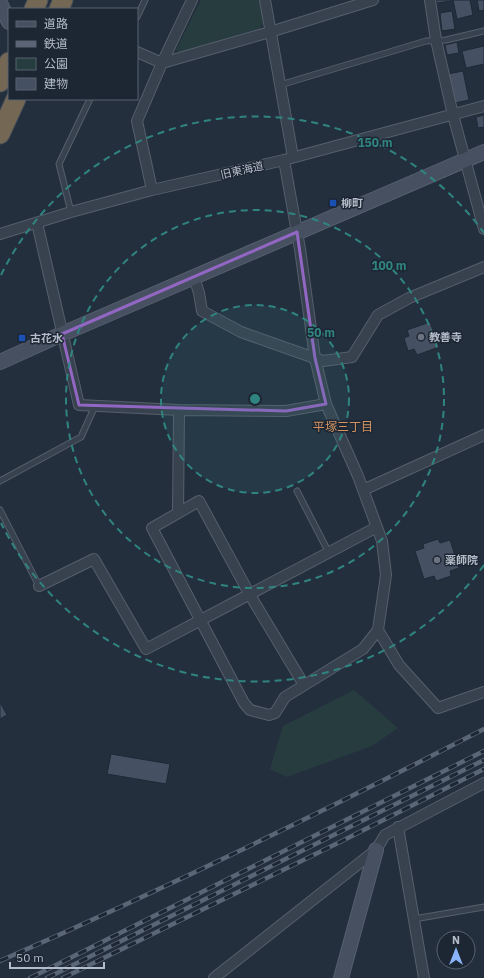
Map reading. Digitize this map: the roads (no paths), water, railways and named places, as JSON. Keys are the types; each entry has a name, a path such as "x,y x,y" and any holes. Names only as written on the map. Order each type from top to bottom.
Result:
{"highway":[{"path":"0,82 8,64"},
{"path":"0,134 16,100"}],"street":[{"path":"152,190 137,121 162,63 192,0"},
{"path":"264,0 280,85 297,232 314,358 326,404 358,476 382,541 386,575 378,630 363,649 285,697 275,713 269,715 250,710 244,703 152,528 199,501 250,595 304,685"},
{"path":"138,52 162,63 373,0"},
{"path":"430,0 436,40 453,115 484,229"},
{"path":"0,3 8,20"},
{"name":"旧東海道","path":"0,234 71,212 152,190 289,159 484,106"},
{"path":"0,362 484,152"},
{"path":"37,222 79,405 179,410 286,412 326,404"},
{"path":"194,277 199,293 202,311 241,332 323,361 352,358 378,315 409,298 484,267"},
{"path":"178,513 179,410"},
{"path":"363,490 484,435"},
{"path":"39,586 94,559 146,649 377,527"},
{"path":"378,630 399,665 438,708 484,692"},
{"path":"341,978 376,850 385,835 484,783"},
{"path":"398,827 424,978"},
{"path":"214,978 376,850"}],"lane":[{"path":"138,15 145,0"},
{"path":"280,85 426,40 446,40 484,32"},
{"path":"71,212 59,164 90,100"},
{"path":"0,481 81,437 95,405"},
{"path":"297,491 329,553"},
{"path":"0,510 39,586"},
{"path":"414,919 484,907"}],"railway":[{"path":"0,961 244,849 484,729"},
{"path":"30,978 484,751"},
{"path":"47,978 484,760"},
{"path":"63,978 340,842 484,769"}],"place":[{"name":"柳町","path":"333,203"},
{"name":"教善寺","path":"421,337"},
{"name":"古花水","path":"22,338"},
{"name":"薬師院","path":"437,560"}],"district":[{"name":"平塚三丁目","path":"343,426"}]}
